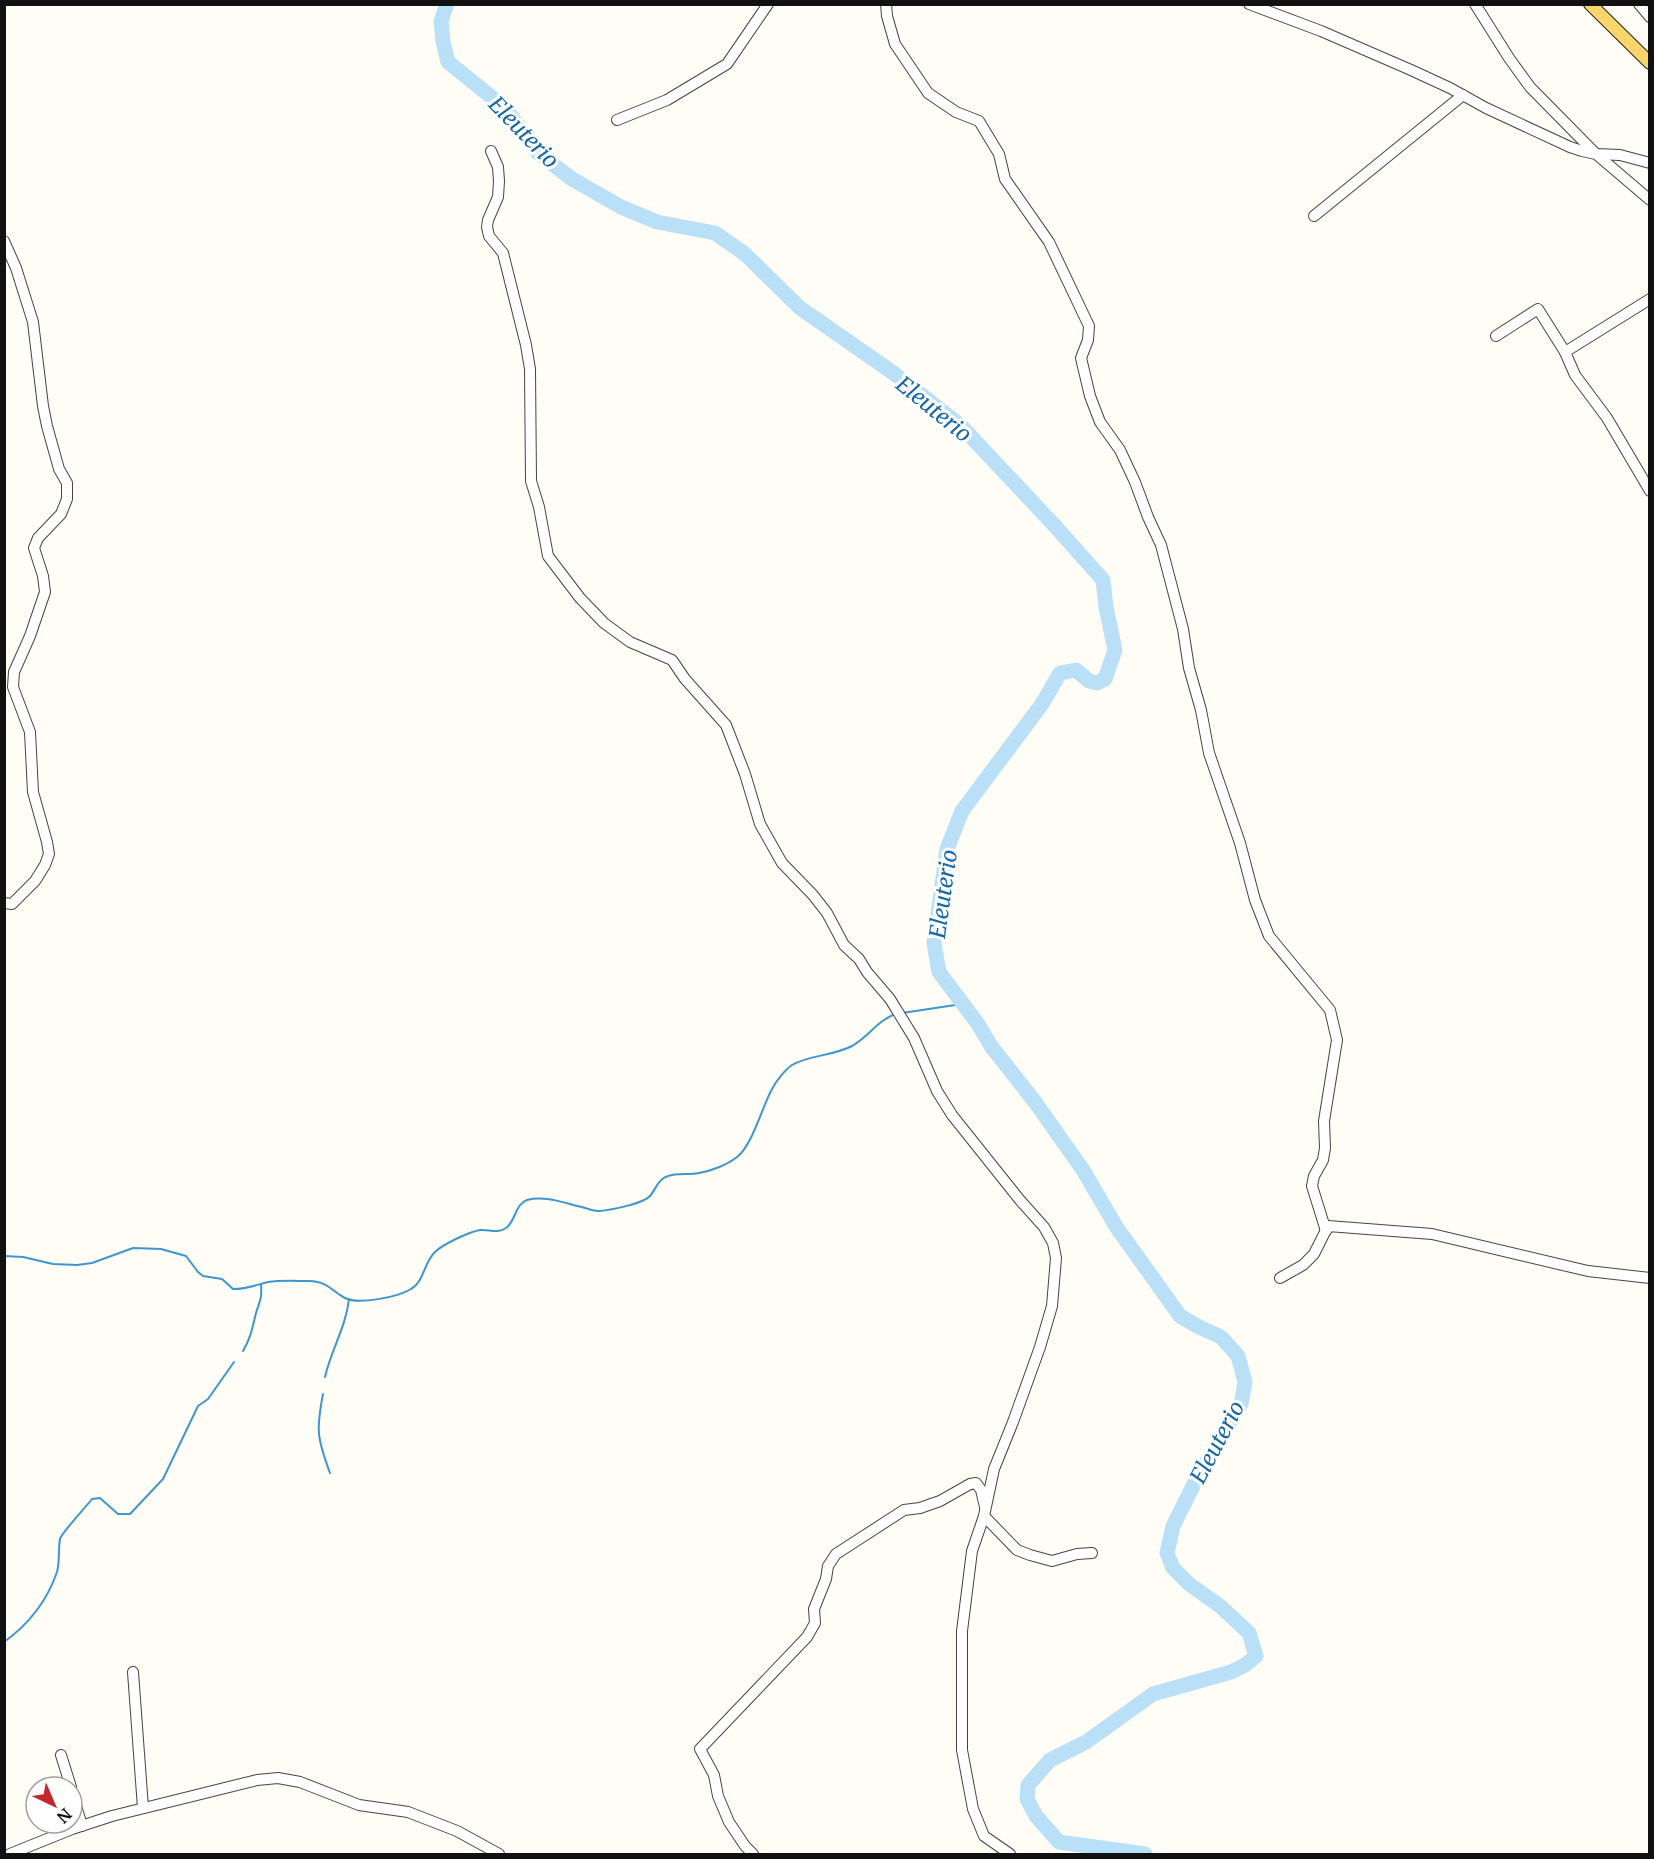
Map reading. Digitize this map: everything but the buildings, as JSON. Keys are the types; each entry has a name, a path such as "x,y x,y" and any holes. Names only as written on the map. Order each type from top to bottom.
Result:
{"main road":[{"path":"1590,4 1650,63"}],"street":[{"path":"617,120 667,100 727,64 768,4"},
{"path":"886,4 895,44 928,93 956,112 979,121 999,154 1005,179 1049,242 1089,326 1088,340 1081,358 1090,396 1100,422 1120,450 1161,545 1183,629 1189,668 1201,710 1209,753 1240,843 1255,900 1269,936 1330,1010 1337,1040 1326,1111 1323,1160 1314,1176 1312,1186 1326,1232"},
{"path":"1249,4 1361,48 1570,147 1596,154 1620,155 1650,163"},
{"path":"1475,4 1496,39 1530,87 1596,154 1650,200"},
{"path":"1640,4 1650,17"},
{"path":"1314,216 1463,95"},
{"path":"492,152 498,168 498,197 487,227 489,236 503,253 526,345 530,369 531,481 539,507 548,556 580,598 604,623 630,642 672,660 685,679 726,725 745,774 760,824 771,846 782,863 827,913 844,945 859,959 890,999 914,1038 937,1091 952,1115 1044,1227 1053,1243 1056,1258 1052,1306 1040,1347 994,1469 985,1512 972,1551 964,1602 962,1750 974,1809 984,1836 1010,1854"},
{"path":"4,241 16,268 33,322 43,406 59,469 67,483 67,499 61,514 38,538 34,548 43,576 45,592 30,636 14,672 13,687 30,732 33,792 47,842 48,854 45,865 35,881 12,904 4,903"},
{"path":"1565,352 1650,299"},
{"path":"1496,336 1538,309 1565,352 1575,375 1607,418 1650,491"},
{"path":"1280,1278 1303,1264 1314,1254 1328,1226 1432,1234 1588,1271 1650,1278"},
{"path":"753,1854 729,1822 718,1796 714,1775 700,1749 807,1637 815,1623 814,1609 826,1579 828,1566 836,1554 904,1510 920,1508 940,1501 976,1483 981,1490 985,1512 1017,1550 1052,1562 1077,1554 1092,1553"},
{"path":"132,1672 143,1808"},
{"path":"61,1755 67,1775"},
{"path":"84,1825 112,1816 257,1780 278,1778 300,1782 359,1805 408,1812 457,1831 499,1854"},
{"path":"10,1854 59,1835"}],"waterway":[{"name":"Eleuterio","path":"447,4 441,21 448,62 505,108 538,153 572,179 621,207 657,222 715,233 745,254 800,308 892,372 961,426 1103,580 1115,650 1105,679 1097,683 1089,681 1076,670 1060,673 1042,704 962,811 947,849 934,943 939,972 1083,1170 1117,1228 1180,1316 1221,1337 1238,1356 1245,1382 1241,1404 1199,1474 1173,1526 1167,1553 1173,1568 1189,1584 1220,1606 1249,1633 1256,1656 1231,1672 1153,1694 1086,1742 1050,1760 1028,1785 1027,1799 1036,1816 1059,1842 1145,1854"},
{"path":"902,1013 962,1004"},
{"path":"4,1256 23,1257 53,1264 77,1265 92,1263 133,1248 161,1249 186,1256 203,1276 222,1279 233,1289 248,1288 273,1281 309,1281 325,1285 351,1300 369,1300 397,1295 411,1289 419,1282 431,1256 439,1249 475,1231 499,1231 506,1228 520,1205 527,1200 549,1199 595,1211 611,1209 646,1199 665,1177 695,1174 729,1163 742,1152 772,1089 789,1067 806,1059 852,1046 884,1020 896,1014"},
{"path":"243,1351 250,1337 260,1299 261,1284"},
{"path":"325,1377 345,1319 349,1299"},
{"path":"4,1642 29,1620 48,1593 57,1572 60,1539 69,1525 92,1499 100,1498 118,1514 130,1514 163,1479 198,1406 208,1399 234,1362"},
{"path":"323,1394 319,1434 330,1473"}]}
